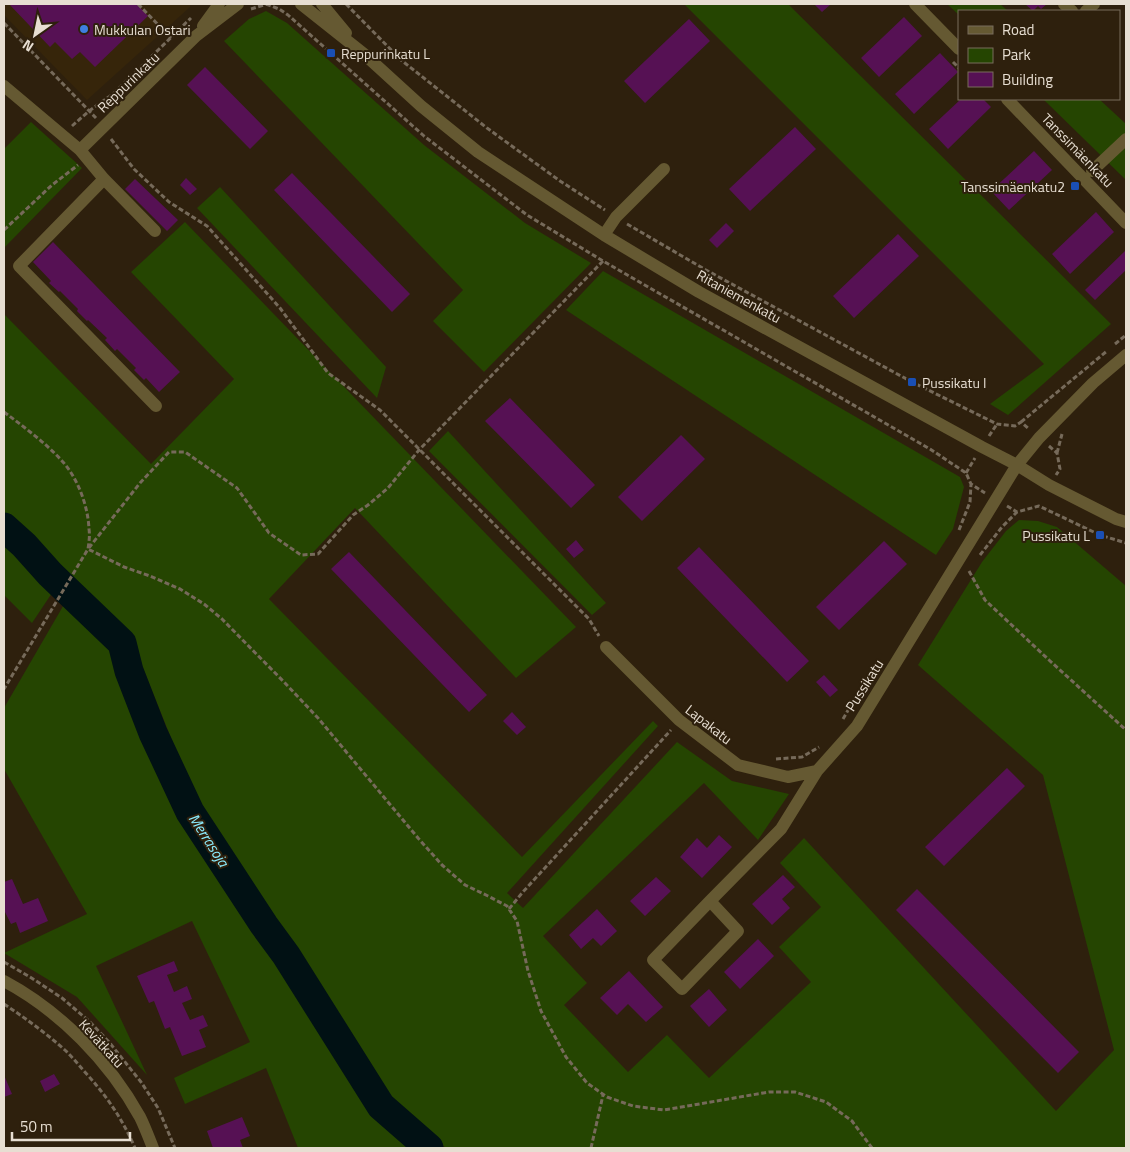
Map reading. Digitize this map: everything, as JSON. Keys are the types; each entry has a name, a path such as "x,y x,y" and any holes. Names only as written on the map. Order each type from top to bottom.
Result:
{"street":[{"name":"Reppurinkatu","path":"83,154 196,36 219,4"},
{"name":"Reppurinkatu","path":"196,36 238,4"},
{"name":"Ritaniemenkatu","path":"301,4 364,54 421,106 478,152 604,235 699,292 982,447 1017,464 1049,485 1116,519 1126,522"},
{"name":"Ritaniemenkatu","path":"322,4 364,54"},
{"path":"915,4 958,48"},
{"path":"6,91 63,135 155,231"},
{"name":"Tanssimäenkatu","path":"1008,100 1126,223"},
{"path":"1092,171 1126,139"},
{"path":"604,235 616,217 664,168"},
{"path":"104,179 20,266 156,406"},
{"path":"1017,464 1039,438 1093,383 1126,355"},
{"name":"Pussikatu","path":"710,901 738,931 682,989 654,960 710,901 781,830 817,771 857,726 1017,464"},
{"name":"Lapakatu","path":"606,647 679,720 738,765 788,776 817,771"},
{"name":"Kevätkatu","path":"4,981 49,1010 80,1038 103,1063 126,1093 141,1118 154,1148"}],"path":[{"path":"138,4 171,38"},
{"path":"346,4 401,60 487,128 560,182 706,270 912,382 997,424 1015,426 1021,422 1126,335"},
{"path":"63,135 89,111 113,94 192,17"},
{"path":"4,23 89,111"},
{"path":"110,138 134,169 169,202 207,226 280,308 328,372 380,410 589,619 606,647"},
{"path":"4,230 83,154"},
{"path":"4,688 88,549 140,483 169,452 185,452 237,488 269,533 301,555 318,554 353,515 388,488 419,450 602,261"},
{"path":"4,412 64,463 85,503 89,530 88,549"},
{"path":"1021,422 1057,453 1060,469 1049,485 1039,506"},
{"path":"958,533 970,502 970,484"},
{"path":"88,549 124,567 180,589 204,604 222,619 318,718 442,865 465,885 507,906 516,921 528,971 542,1011 566,1057 587,1083 607,1097 633,1106 664,1110 769,1092 795,1092 826,1102 852,1121 872,1148"},
{"path":"969,571 985,600 1126,730"},
{"path":"841,722 856,697"},
{"path":"509,909 679,720"},
{"path":"774,759 802,757 819,746 824,740"},
{"path":"4,1004 68,1052 112,1105 135,1148"},
{"path":"591,1148 603,1095"}],"shaded area":[{"path":"4,4 190,4 190,7 87,100 4,15"}],"green space":[{"path":"684,4 788,4 1111,324 1008,415 990,404 1044,364"},
{"path":"947,4 1000,4 1007,10 958,10 958,14"},
{"path":"266,11 287,23 424,145 525,223 591,263 484,372 433,321 463,290 224,41 249,19"},
{"path":"1044,100 1100,100 1126,124 1126,180"},
{"path":"31,122 82,168 4,248 4,149"},
{"path":"220,187 386,367 377,398 197,208"},
{"path":"185,222 576,627 516,678 355,508 269,599 522,857 653,721 658,726 507,893 523,908 677,742 732,781 789,794 758,840 704,783 543,936 587,983 564,1005 628,1072 667,1035 709,1078 811,982 779,947 821,907 780,863 804,838 1056,1111 1114,1050 1043,775 918,665 982,562 1006,531 1019,520 1038,521 1057,527 1126,586 1126,1148 446,1148 387,1097 198,805 130,636 66,572 32,623 4,595 4,314 151,464 234,379 131,272"},
{"path":"603,271 960,477 964,487 953,529 936,555 566,310"},
{"path":"448,431 606,603 592,615 429,451"},
{"path":"66,601 116,649 165,779 184,817 376,1112 416,1148 298,1148 266,1068 185,1104 174,1078 250,1042 192,921 96,966 147,1075 77,997 4,953 87,914 4,769 4,708"}],"building":[{"name":"Mukkulan Ostari","path":"9,4 137,4 148,16 95,67 80,52 72,59 55,42 50,47"},
{"path":"814,4 831,4 822,12"},
{"path":"1025,4 1047,4 1041,9 1038,6 1032,10"},
{"path":"904,17 922,36 879,77 861,58"},
{"path":"689,19 710,41 645,103 624,81"},
{"path":"940,53 958,72 914,114 895,94"},
{"path":"205,67 268,131 250,149 187,85"},
{"path":"960,100 984,100 991,107 948,149 929,129"},
{"path":"795,127 816,149 750,211 729,189"},
{"path":"1034,151 1052,170 1009,210 991,191"},
{"path":"292,173 410,294 392,312 274,190"},
{"path":"186,178 197,189 190,195 180,185"},
{"path":"135,179 178,220 167,231 125,189"},
{"path":"1096,212 1114,232 1070,274 1052,254"},
{"path":"726,223 734,231 717,248 709,240"},
{"path":"898,234 919,256 854,318 833,296"},
{"path":"53,242 180,372 159,392 146,378 144,380 134,370 136,368 117,349 115,351 105,340 107,338 77,311 78,309 60,291 49,283 51,281 33,262"},
{"path":"1126,250 1126,270 1095,300 1085,290"},
{"path":"510,398 595,485 571,508 485,421"},
{"path":"681,435 705,459 642,521 618,497"},
{"path":"576,540 584,550 574,558 566,549"},
{"path":"884,541 907,564 839,630 816,607"},
{"path":"699,547 809,661 787,682 677,568"},
{"path":"349,552 487,695 469,712 331,569"},
{"path":"824,675 838,690 830,697 816,682"},
{"path":"512,712 526,727 517,735 503,721"},
{"path":"1007,768 1025,786 944,866 925,847"},
{"path":"719,835 732,847 702,878 680,857 697,838 707,848"},
{"path":"783,875 795,887 782,899 790,908 772,925 752,904"},
{"path":"656,877 671,891 645,916 630,901"},
{"path":"12,879 23,904 38,898 48,921 20,933 16,922 11,924 4,913 4,882"},
{"path":"917,889 1079,1052 1058,1073 896,910"},
{"path":"597,909 617,931 601,946 593,938 581,949 569,935"},
{"path":"758,939 774,956 740,989 724,972"},
{"path":"174,961 178,971 167,975 174,992 187,986 192,999 182,1003 190,1020 203,1015 208,1026 199,1030 206,1047 182,1056 170,1027 165,1029 154,1001 149,1003 137,976"},
{"path":"629,971 663,1007 646,1022 628,1004 617,1015 600,998"},
{"path":"709,989 727,1010 709,1027 690,1006"},
{"path":"54,1074 60,1084 45,1092 40,1081"},
{"path":"4,1075 12,1094 4,1097"},
{"path":"242,1117 250,1136 240,1140 243,1148 213,1148 207,1131"}],"waterway":[{"name":"Merrasoja","path":"4,527 122,643 129,671 153,733 190,812 264,925 286,955 381,1106 429,1148"}],"place":[{"name":"Mukkulan Ostari","path":"84,29"},
{"name":"Reppurinkatu L","path":"331,53"},
{"name":"Tanssimäenkatu2","path":"1075,186"},
{"name":"Pussikatu I","path":"912,382"},
{"name":"Pussikatu L","path":"1100,535"}]}
